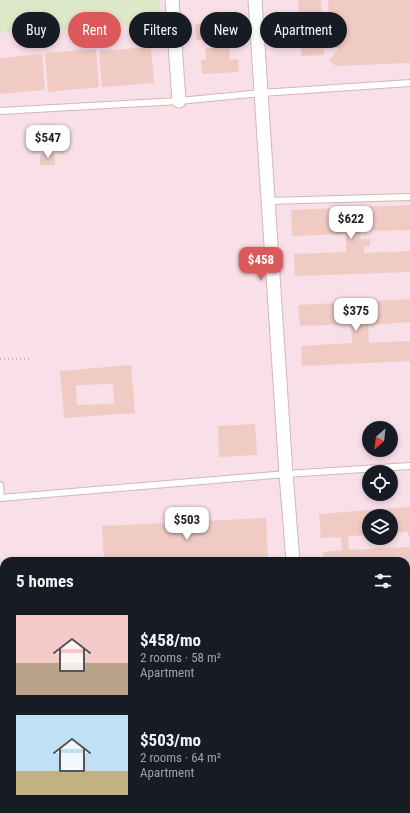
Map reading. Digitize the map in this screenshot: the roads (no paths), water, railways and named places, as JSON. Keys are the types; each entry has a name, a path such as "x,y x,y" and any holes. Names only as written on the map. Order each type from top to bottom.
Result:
{"street":[{"path":"172,0 179,101"},
{"path":"255,0 260,93 293,557"}],"lane":[{"path":"0,111 179,101 260,93 410,83"},
{"path":"268,201 410,197"},
{"path":"0,485 0,498 286,474 410,466"}]}
